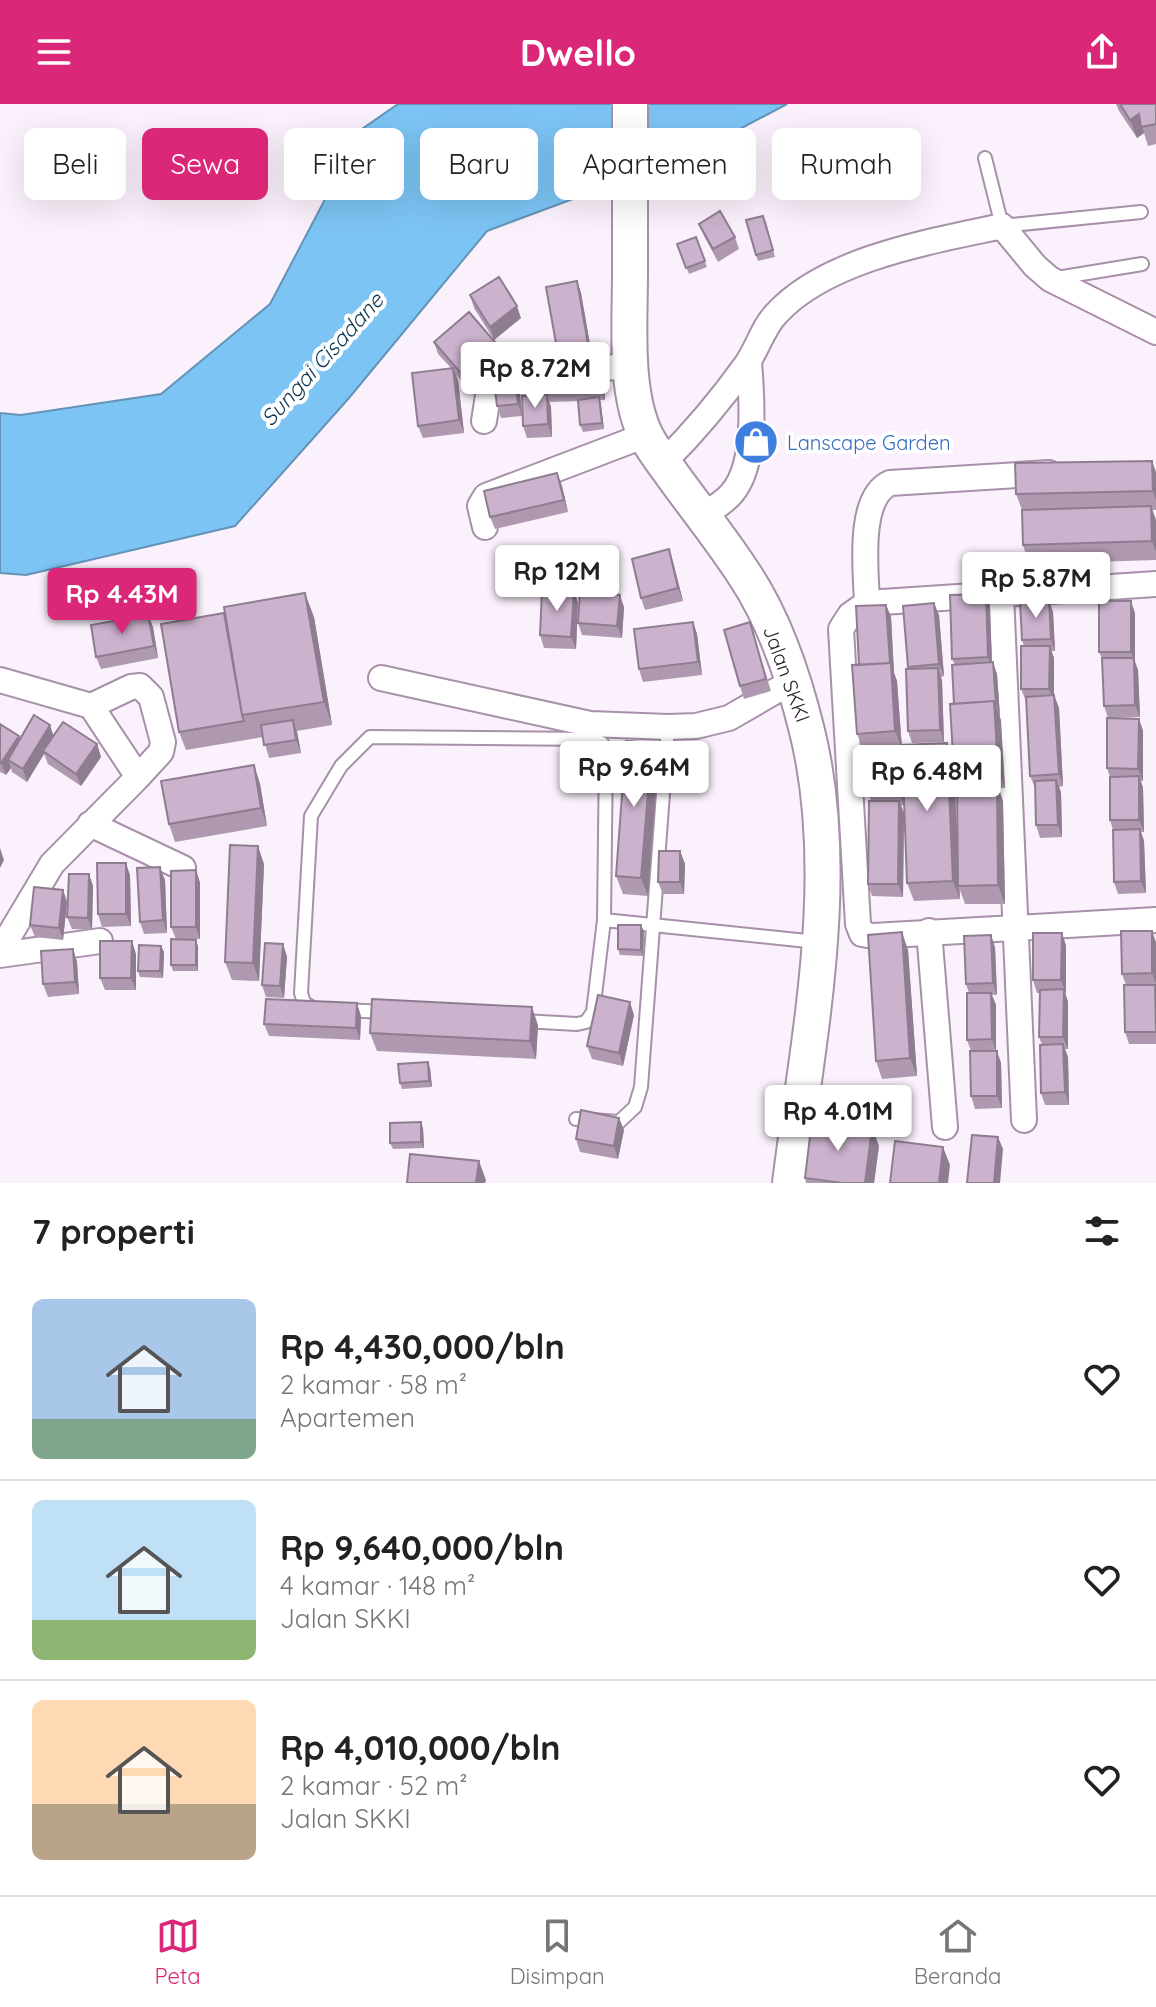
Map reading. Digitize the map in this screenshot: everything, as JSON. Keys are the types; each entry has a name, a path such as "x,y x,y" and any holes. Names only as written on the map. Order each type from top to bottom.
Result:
{"main road":[{"name":"Jalan SKKI","path":"630,104 630,355 635,400 655,449 746,576 775,634 808,734 816,785 821,840 820,943 790,1183"}],"street":[{"path":"485,527 480,506 486,496 655,449 699,427 749,362 776,313 796,296 871,258 1002,226 1050,279 1156,332"},
{"path":"484,421 490,383 500,375 630,355"},
{"path":"702,516 735,490 743,470 750,443 752,405 749,362"},
{"path":"867,603 865,544 873,499 880,487 890,483 1078,471"},
{"path":"1156,606 1156,584 867,603 850,615 841,629 858,924 862,934 873,936 1156,920"},
{"path":"1001,594 1024,1120"},
{"path":"381,678 590,724 668,727 696,726 729,718 793,681"},
{"path":"0,680 91,706 138,777"},
{"path":"0,953 52,864 161,752 163,742 151,697 140,686 131,687 91,706"},
{"path":"90,824 183,868"},
{"path":"929,931 945,1127"},
{"path":"0,953 100,941"}],"lane":[{"path":"985,158 1002,226 1141,212"},
{"path":"1050,279 1142,264"},
{"path":"576,1119 619,1122 635,1107 641,1087 668,727"},
{"path":"405,1014 312,1008 304,1003 301,993 311,816 341,766 370,737 594,739 602,743 606,752 604,920 593,1012 586,1022 577,1024 515,1020"},
{"path":"604,920 820,943"}],"water":[{"name":"Sungai Cisadane","path":"398,104 787,104 742,128 554,128 554,200 570,200 487,231 349,398 235,526 26,575 0,573 0,413 21,415 161,394 270,304 325,200 404,200 404,128 363,128"}],"building":[{"path":"1120,104 1156,104 1156,124 1141,127 1139,114 1130,120"},
{"path":"720,211 735,237 713,249 699,224"},
{"path":"763,216 773,250 756,255 746,220"},
{"path":"696,237 705,261 686,268 677,244"},
{"path":"499,277 517,306 490,327 470,295"},
{"path":"577,281 588,344 557,349 546,287"},
{"path":"469,312 500,348 465,378 434,342"},
{"path":"599,362 600,388 530,391 529,364"},
{"path":"453,368 459,420 418,426 412,373"},
{"path":"514,371 518,404 497,406 493,373"},
{"path":"547,394 548,424 523,426 522,396"},
{"path":"599,397 602,423 580,425 578,400"},
{"path":"1152,461 1153,491 1016,494 1015,463"},
{"path":"557,473 564,500 490,517 484,491"},
{"path":"1151,506 1152,541 1023,545 1022,510"},
{"path":"669,549 678,588 641,598 632,559"},
{"path":"542,590 574,591 571,637 540,635"},
{"path":"580,592 620,595 617,626 578,623"},
{"path":"305,593 324,702 242,715 224,607"},
{"path":"986,594 988,657 952,659 950,595"},
{"path":"1049,600 1051,639 1022,640 1020,601"},
{"path":"1099,601 1131,601 1131,652 1099,652"},
{"path":"934,603 939,664 908,667 903,606"},
{"path":"886,605 890,663 859,665 856,606"},
{"path":"224,613 244,721 179,732 161,624"},
{"path":"148,615 154,646 96,657 91,625"},
{"path":"693,622 698,662 639,669 634,629"},
{"path":"750,622 766,679 740,686 724,630"},
{"path":"1021,646 1050,646 1049,689 1021,689"},
{"path":"1102,658 1134,658 1135,705 1104,706"},
{"path":"993,662 996,704 994,701 954,704 952,665"},
{"path":"891,663 895,731 857,734 852,665"},
{"path":"938,668 940,730 908,731 906,669"},
{"path":"1054,695 1059,774 1030,776 1026,697"},
{"path":"994,701 998,770 954,773 950,704"},
{"path":"34,715 50,725 23,769 8,760"},
{"path":"1107,718 1139,719 1138,769 1107,768"},
{"path":"293,720 296,740 264,745 261,725"},
{"path":"63,722 97,744 76,774 43,751"},
{"path":"0,724 19,736 1,763 0,762"},
{"path":"626,741 652,743 641,878 616,876"},
{"path":"947,743 953,881 907,883 902,745"},
{"path":"896,754 900,793 869,795 866,757"},
{"path":"254,765 261,808 169,824 161,781"},
{"path":"1139,776 1139,820 1110,820 1110,777"},
{"path":"1056,780 1058,825 1036,825 1035,781"},
{"path":"997,783 998,885 958,886 957,784"},
{"path":"869,801 899,801 898,884 868,884"},
{"path":"1140,829 1141,881 1114,882 1113,830"},
{"path":"230,845 258,846 253,963 225,962"},
{"path":"659,851 680,851 680,882 658,882"},
{"path":"97,863 126,863 126,914 98,914"},
{"path":"160,867 163,920 140,922 137,868"},
{"path":"196,870 196,927 171,927 171,871"},
{"path":"69,874 89,874 88,918 67,917"},
{"path":"34,887 63,890 59,928 30,925"},
{"path":"618,925 641,925 641,950 618,949"},
{"path":"1121,931 1152,931 1152,973 1122,974"},
{"path":"902,932 910,1058 876,1061 868,935"},
{"path":"1033,933 1062,933 1061,980 1033,980"},
{"path":"991,935 993,983 966,984 964,936"},
{"path":"171,939 196,940 196,965 171,965"},
{"path":"100,941 132,941 131,978 100,978"},
{"path":"265,943 283,944 280,986 262,985"},
{"path":"139,945 161,946 160,971 138,971"},
{"path":"73,949 75,982 43,984 41,951"},
{"path":"1124,985 1155,985 1156,1032 1125,1032"},
{"path":"1064,989 1063,1037 1039,1037 1040,990"},
{"path":"967,993 991,993 992,1039 967,1040"},
{"path":"598,995 630,1002 619,1053 587,1046"},
{"path":"266,999 357,1003 356,1028 264,1024"},
{"path":"372,999 532,1007 530,1041 370,1033"},
{"path":"1063,1044 1065,1092 1041,1093 1040,1045"},
{"path":"970,1051 997,1051 997,1096 971,1096"},
{"path":"428,1062 429,1081 400,1083 398,1064"},
{"path":"581,1110 619,1118 614,1146 576,1139"},
{"path":"812,1120 872,1128 865,1183 805,1178"},
{"path":"421,1122 421,1142 390,1143 390,1123"},
{"path":"972,1135 998,1137 994,1183 967,1183"},
{"path":"895,1141 943,1147 939,1183 890,1183"},
{"path":"410,1154 479,1161 476,1183 407,1183"}],"place":[{"name":"Lanscape Garden","path":"756,442"}]}
